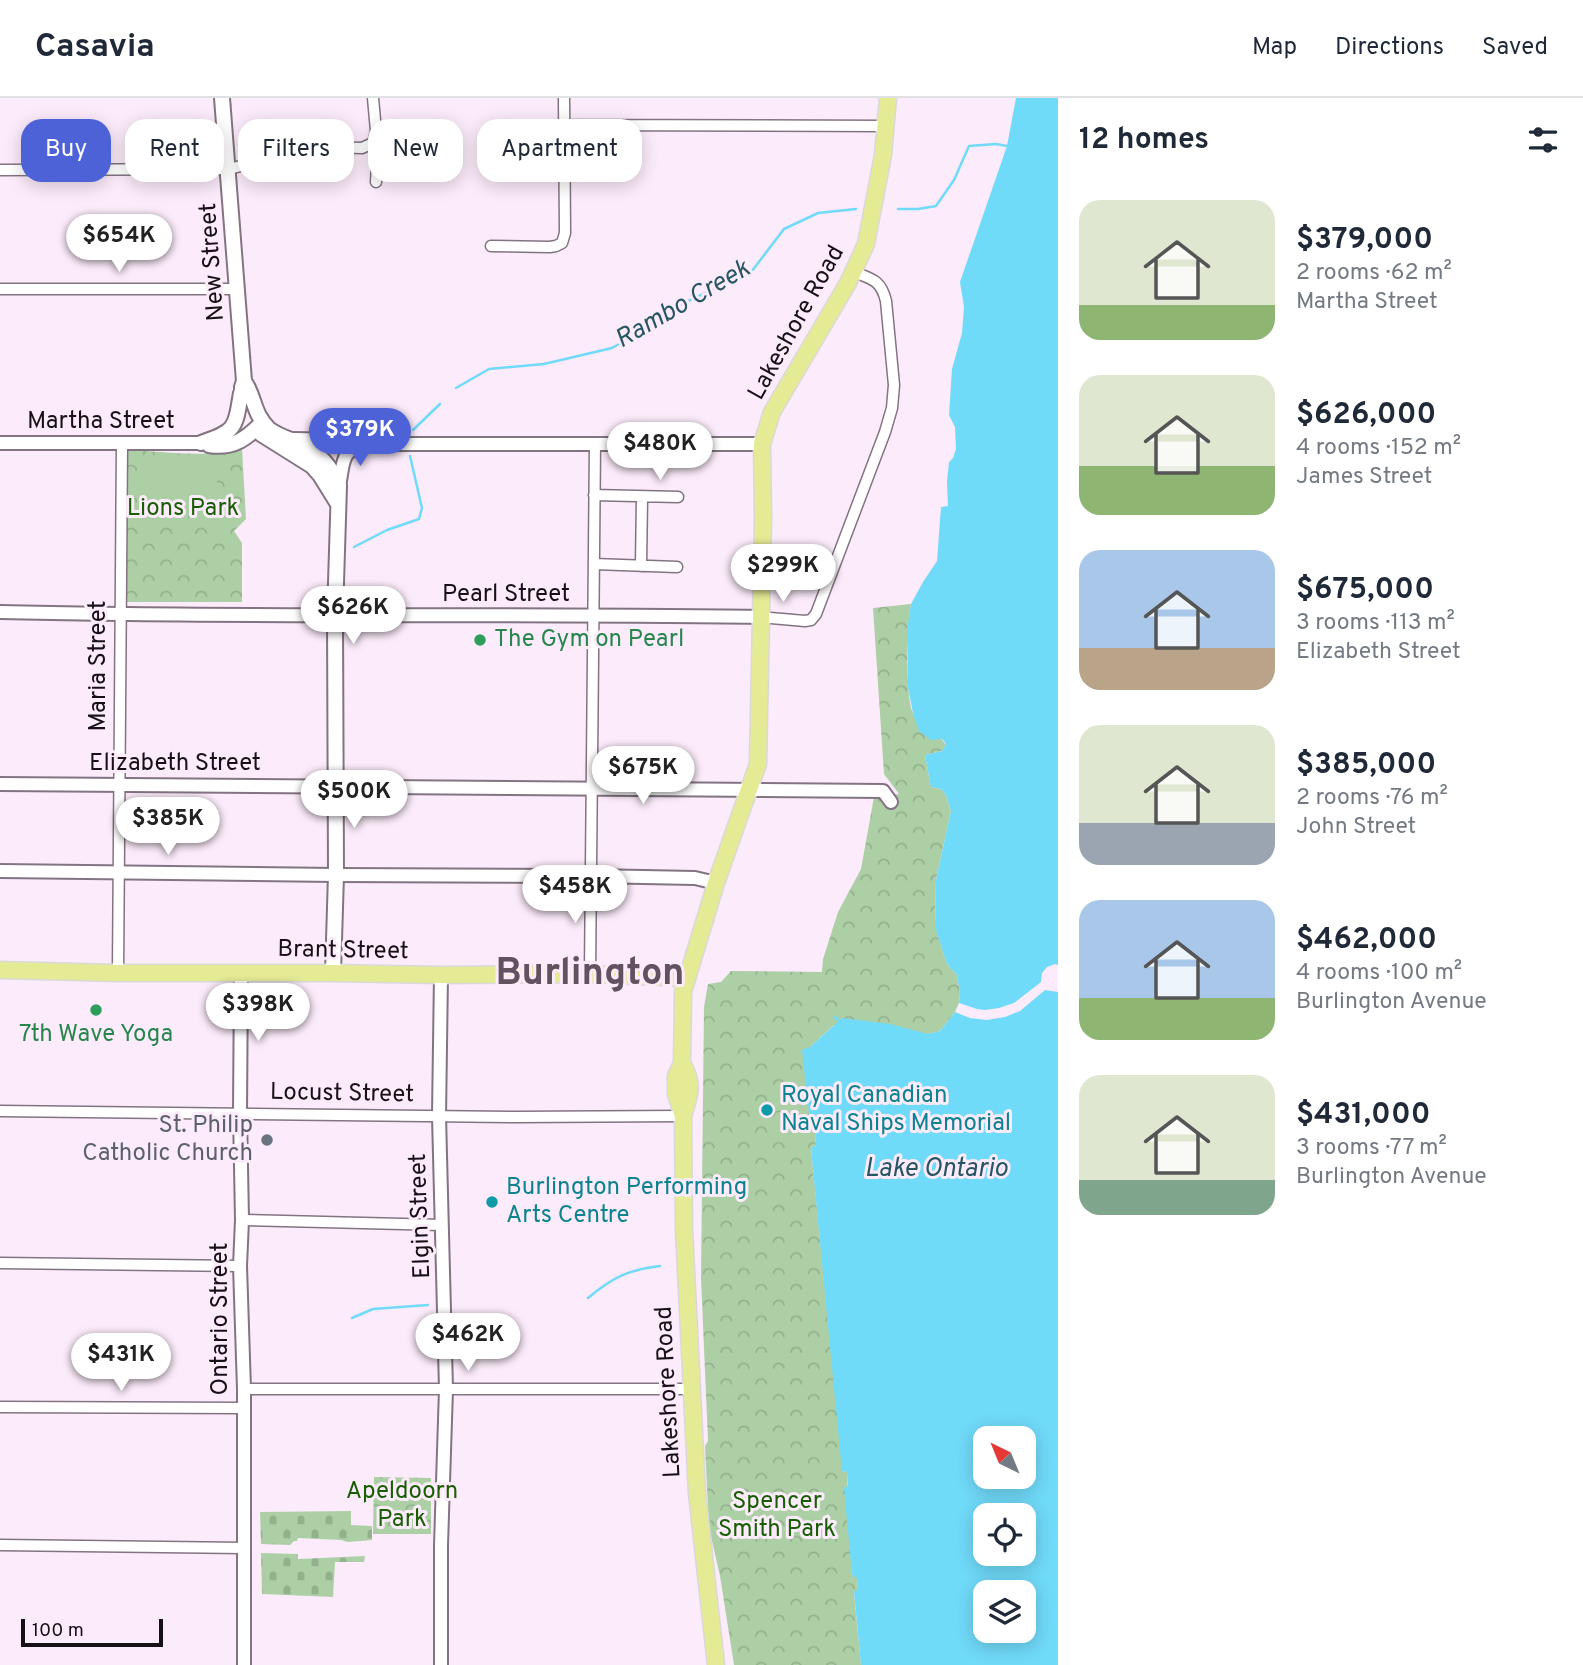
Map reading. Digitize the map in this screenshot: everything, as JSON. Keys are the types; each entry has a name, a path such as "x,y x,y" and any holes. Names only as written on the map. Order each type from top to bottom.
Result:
{"main road":[{"name":"New Street","path":"222,98 242,387 245,409 260,426"},
{"name":"Lakeshore Road","path":"716,1665 697,1493 684,1230 683,1116 676,1094 676,1076 681,1063 682,1002 686,978 716,884 758,764 762,444 772,412 854,271 866,244 883,155 888,98"},
{"path":"201,443 219,438 233,428 242,387"},
{"path":"201,443 213,446 228,445 243,440 260,426"},
{"path":"260,426 307,447 321,457 331,469 339,486 335,615 336,875 333,973"},
{"path":"260,426 265,437 312,466 338,504"},
{"name":"Brant Street","path":"0,970 118,973 590,974 686,978"}],"street":[{"path":"373,98 375,119"},
{"path":"563,119 564,98"},
{"path":"642,125 887,126"},
{"path":"0,170 229,169 299,151 324,147 362,148 368,145"},
{"path":"491,246 550,247 562,243 565,233 564,182"},
{"path":"760,617 805,621 811,620 816,614 892,408 894,371 886,300 876,281 854,271"},
{"path":"0,289 237,289"},
{"path":"284,437 375,444 762,444"},
{"name":"Martha Street","path":"0,443 201,443"},
{"name":"Maria Street","path":"118,973 122,443"},
{"path":"339,486 344,460 349,451 355,447 375,444"},
{"path":"590,974 595,444"},
{"path":"594,495 678,497"},
{"path":"641,566 642,497"},
{"path":"594,564 677,567"},
{"name":"Pearl Street","path":"0,612 120,615 760,617"},
{"name":"Elizabeth Street","path":"0,784 883,791 891,802"},
{"path":"0,871 591,876 695,878 716,884"},
{"name":"Ontario Street","path":"241,973 240,1266 244,1389 244,1665"},
{"name":"Elgin Street","path":"441,975 439,1116 446,1389 441,1545 441,1665"},
{"name":"Locust Street","path":"0,1111 683,1116"},
{"path":"242,1220 442,1225"},
{"path":"0,1263 240,1266"},
{"path":"244,1389 692,1389"},
{"path":"0,1407 243,1408"},
{"path":"0,1545 244,1548"}],"green space":[{"name":"Lions Park","path":"242,448 246,519 234,531 242,543 242,602 126,602 127,450 200,454"},
{"path":"137,461 217,461 217,516 137,516"},
{"name":"Spencer Smith Park","path":"911,604 908,661 911,707 917,719 946,745 942,751 925,755 931,787 941,789 946,795 951,811 936,880 935,926 947,964 957,975 959,1003 940,1031 928,1034 834,1025 810,1047 816,1145 811,1148 843,1471 847,1472 852,1574 857,1578 858,1590 854,1593 861,1665 734,1665 720,1576 709,1528 705,1446 708,1441 701,1278 704,1007 708,984 721,982 731,971 822,972 823,959 838,912 861,869 874,797 899,794 884,774 873,608"},
{"name":"Apeldoorn Park","path":"374,1477 431,1478 431,1534 373,1534"},
{"path":"351,1511 351,1525 372,1526 372,1540 348,1542 298,1538 290,1545 261,1544 260,1512"},
{"path":"261,1553 298,1554 298,1559 365,1556 364,1562 335,1562 333,1597 262,1594"}],"water":[{"name":"Lake Ontario","path":"1016,98 1058,98 1058,1665 861,1665 854,1592 858,1589 857,1579 852,1574 844,1488 848,1486 847,1472 842,1471 811,1148 816,1145 815,1132 811,1131 802,1050 810,1047 842,1018 890,1024 928,1034 940,1031 959,1003 957,975 947,964 935,927 936,880 951,811 941,789 931,787 925,755 942,751 946,744 942,739 931,740 919,731 913,713 908,688 908,624 911,604 937,561 941,507 948,506 949,462 956,449 955,427 949,415 952,369 962,333 964,307 960,282 1007,146"}],"pier":[{"path":"1055,964 1058,965 1058,992 1045,990 1020,1011 987,1020 970,1018 955,1012 959,1003 985,1010 1014,1003 1041,982 1042,973"}],"waterway":[{"path":"898,209 936,206 954,180 969,146 1007,146"},
{"name":"Rambo Creek","path":"456,388 489,369 544,364 612,348 658,322 682,304 752,271 784,229 818,213 856,209"},
{"name":"Rambo Creek","path":"413,430 440,404"},
{"name":"Rambo Creek","path":"354,547 387,530 419,519 422,508 410,456"},
{"path":"835,1017 839,1021"},
{"path":"588,1298 621,1276 660,1266"},
{"path":"352,1318 373,1309 428,1305"}],"place":[{"name":"The Gym on Pearl","path":"480,640"},
{"name":"7th Wave Yoga","path":"96,1010"},
{"name":"Royal Canadian Naval Ships Memorial","path":"767,1110"},
{"name":"St. Philip Catholic Church","path":"267,1140"},
{"name":"Burlington Performing Arts Centre","path":"492,1202"}],"district":[{"name":"Burlington","path":"590,974"}]}
